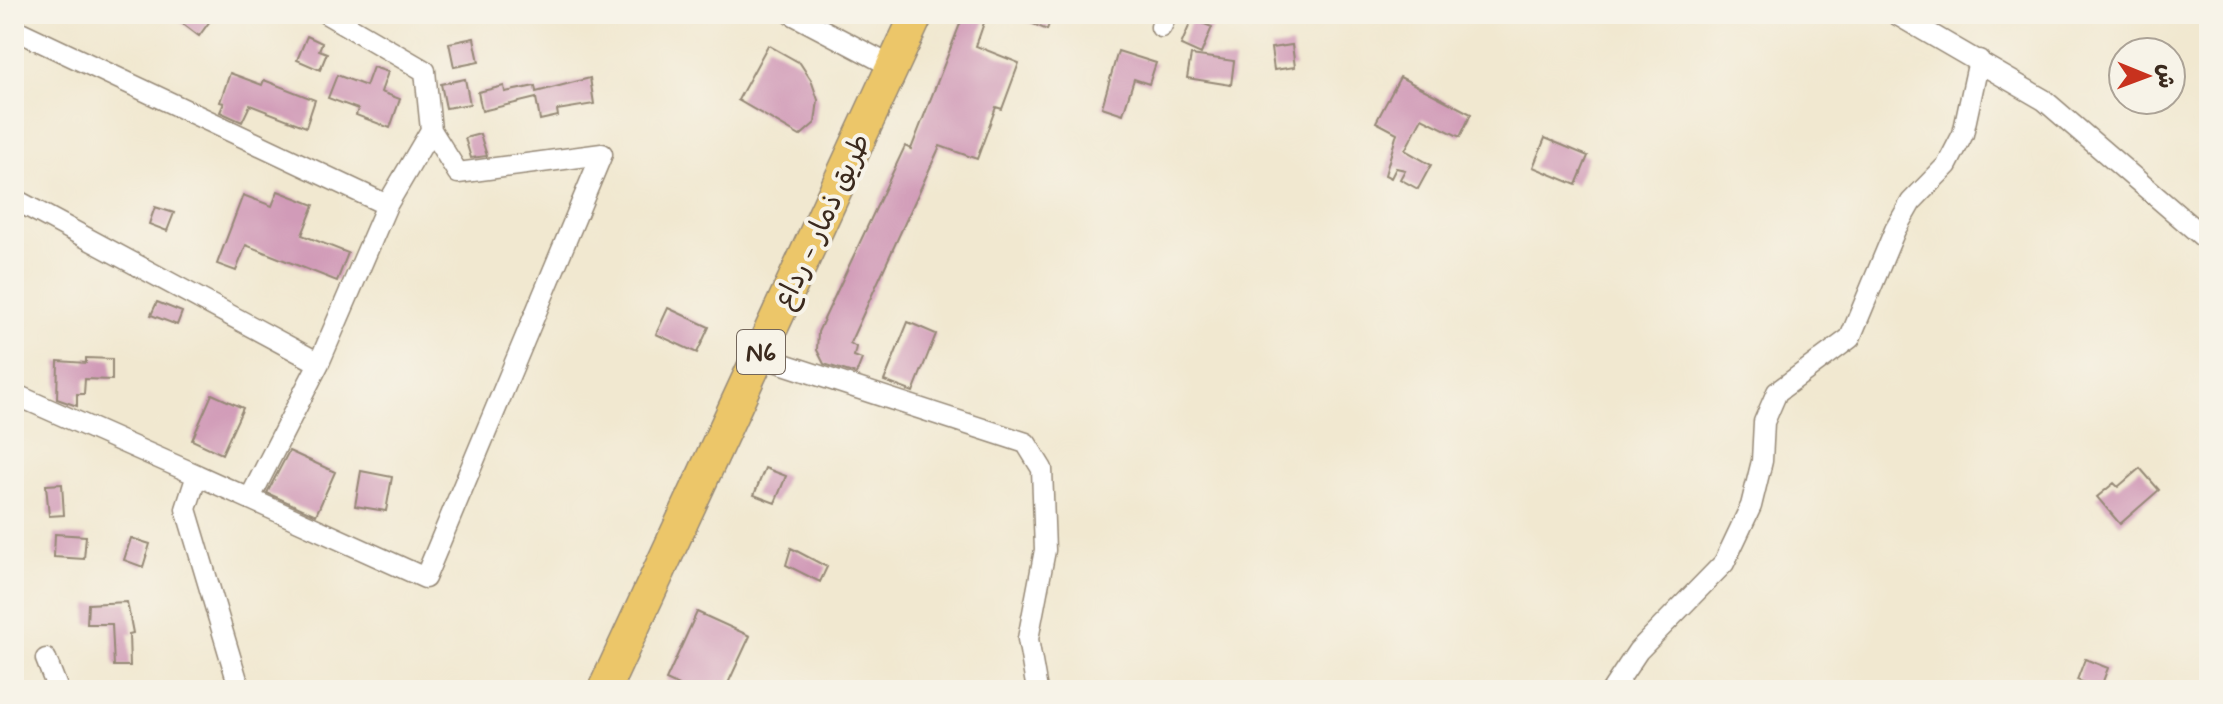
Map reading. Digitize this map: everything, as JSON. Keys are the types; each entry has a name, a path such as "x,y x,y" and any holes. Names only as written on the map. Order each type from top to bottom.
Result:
{"main road":[{"name":"طريق ذمار - رداع","path":"604,690 917,14"}],"street":[{"path":"14,394 425,578 602,154 458,173 431,130 425,71 327,14"},
{"path":"792,14 893,67"},
{"path":"1896,14 2044,100 2209,242"},
{"path":"14,29 387,205"},
{"path":"1612,690 1638,651 1724,563 1751,506 1762,461 1764,422 1777,392 1850,338 1895,230 1911,202 1947,165 1963,134 1979,60"},
{"path":"250,498 319,363 387,205 431,130"},
{"path":"14,199 319,363"},
{"path":"759,356 1026,443 1042,469 1045,550 1028,639 1037,690"},
{"path":"197,475 186,509 240,690"},
{"path":"46,659 58,690"}],"building":[{"path":"170,14 215,14 199,36"},
{"path":"964,14 987,14 976,46 1019,63 1002,109 996,107 977,159 940,146 850,343 856,347 854,356 862,359 856,374 824,364 817,350 818,332 905,146 911,149"},
{"path":"1010,14 1052,14 1047,30"},
{"path":"1192,19 1212,27 1201,54 1181,45"},
{"path":"307,36 322,43 319,50 327,53 320,70 297,60"},
{"path":"474,38 479,62 454,67 449,43"},
{"path":"768,45 800,63 811,80 818,100 815,123 800,136 738,100"},
{"path":"1292,45 1295,67 1274,70 1271,48"},
{"path":"1118,51 1156,63 1149,84 1134,79 1123,114 1102,107"},
{"path":"1191,55 1234,61 1231,85 1187,78"},
{"path":"373,67 388,72 381,92 400,99 390,128 356,115 358,109 328,98 337,75 366,86"},
{"path":"230,73 262,85 264,80 315,100 306,127 250,105 242,122 220,112 224,103 220,102"},
{"path":"1400,77 1471,114 1460,137 1422,118 1405,150 1431,165 1418,189 1400,179 1405,170 1396,168 1391,178 1385,175 1397,133 1376,122"},
{"path":"590,78 594,104 557,110 558,116 540,120 536,98 482,111 478,92 504,86 505,92 535,86 536,92"},
{"path":"465,79 470,104 446,108 441,84"},
{"path":"480,134 487,156 471,158 465,138"},
{"path":"1545,138 1588,156 1576,185 1533,167"},
{"path":"278,191 314,205 302,235 348,253 337,281 246,245 236,271 217,264 243,195 272,206"},
{"path":"155,207 174,213 167,231 149,224"},
{"path":"157,302 182,312 177,325 151,315"},
{"path":"668,308 709,327 697,353 656,334"},
{"path":"908,322 936,334 913,392 884,381"},
{"path":"86,358 112,359 112,380 85,379 84,394 77,394 77,406 57,399 58,361 86,363"},
{"path":"212,394 243,408 222,454 192,440"},
{"path":"289,451 335,472 316,515 267,493"},
{"path":"765,468 786,476 775,503 754,495"},
{"path":"2140,468 2159,490 2120,524 2097,497 2114,483 2118,487"},
{"path":"361,471 392,477 386,511 355,506"},
{"path":"62,484 64,515 49,516 46,485"},
{"path":"55,534 86,536 84,559 54,557"},
{"path":"131,538 150,544 143,567 124,560"},
{"path":"791,548 827,567 820,582 786,565"},
{"path":"127,602 133,633 129,634 130,666 114,666 112,624 87,624 88,604"},
{"path":"697,612 750,636 725,690 688,690 666,680"},
{"path":"2085,659 2108,668 2100,689 2077,680"}]}
